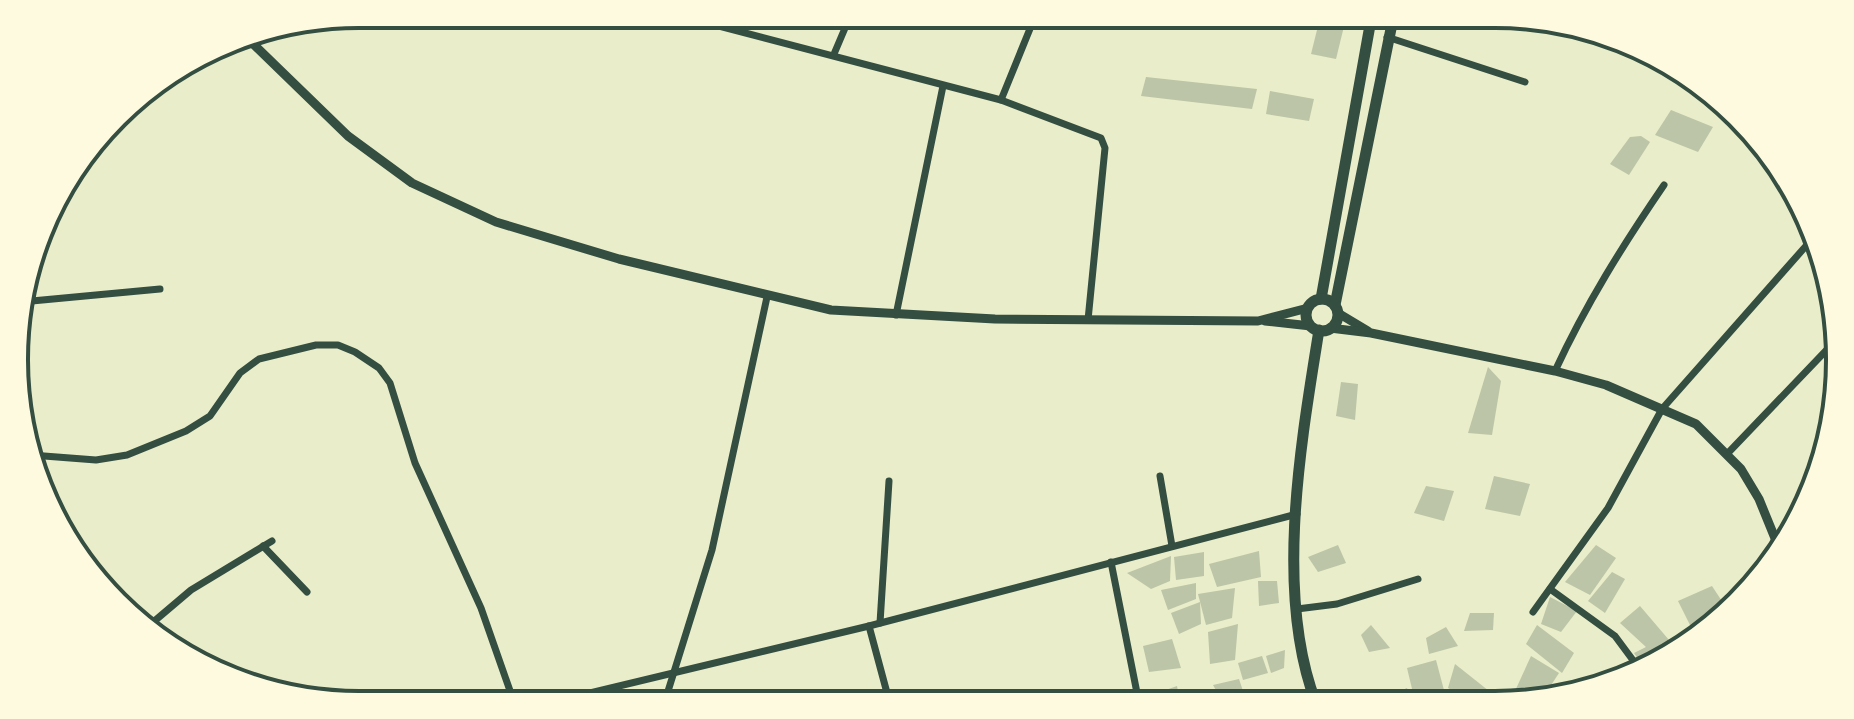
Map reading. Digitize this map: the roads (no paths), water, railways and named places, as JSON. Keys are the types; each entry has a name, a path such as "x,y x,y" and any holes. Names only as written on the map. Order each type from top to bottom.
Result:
{"main road":[{"path":"1312,691 1303,661 1297,609 1297,514 1320,328 1308,308 1321,299 1369,28"},
{"path":"1320,328 1336,322 1390,28"},
{"path":"1321,299 1337,309"}],"street":[{"path":"738,28 1001,100 1101,138 1104,143 1088,320"},
{"path":"834,54 845,28"},
{"path":"1001,100 1030,28"},
{"path":"1387,37 1525,82"},
{"path":"255,45 373,158 453,205 605,255 767,297 831,310 896,316 1258,321 1371,333 1555,371 1606,385 1696,424 1728,453 1759,499 1774,537"},
{"path":"896,316 943,86"},
{"path":"1555,371 1608,268 1664,185"},
{"path":"1533,612 1608,508 1662,409 1806,246"},
{"path":"33,301 160,289"},
{"path":"667,691 712,550 767,297"},
{"path":"1258,321 1308,308"},
{"path":"1337,309 1371,333"},
{"path":"43,456 96,460 127,455 186,431 210,416 240,373 259,359 316,345 338,345 355,352 379,368 390,383 415,463 481,608 510,691"},
{"path":"1728,453 1826,351"},
{"path":"1160,476 1172,546"},
{"path":"880,623 889,481"},
{"path":"594,691 869,626 1297,514"},
{"path":"156,620 191,590 272,541"},
{"path":"263,546 307,592"},
{"path":"1111,562 1137,691"},
{"path":"1297,609 1337,604 1418,579"},
{"path":"1550,589 1615,636 1633,661"},
{"path":"869,626 886,691"}]}
